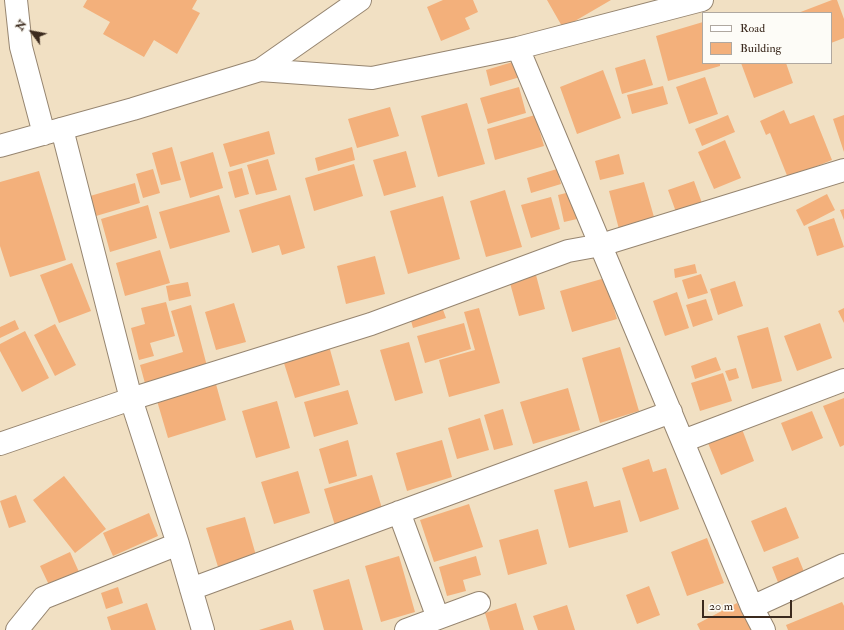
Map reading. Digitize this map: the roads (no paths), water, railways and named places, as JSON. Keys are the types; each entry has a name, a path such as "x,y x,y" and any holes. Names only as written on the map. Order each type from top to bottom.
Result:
{"street":[{"path":"16,0 21,47 53,131 131,399 178,544 203,630"},
{"path":"0,146 133,109 260,70 360,0"},
{"path":"260,70 372,78 518,48 702,0"},
{"path":"518,48 752,607 764,630"},
{"path":"0,444 131,399 371,324 568,251 601,245 844,170"},
{"path":"683,441 844,380"},
{"path":"192,589 671,412"},
{"path":"399,512 438,618"},
{"path":"17,630 42,598 178,544"},
{"path":"752,607 844,565"},
{"path":"406,630 479,603"}]}
